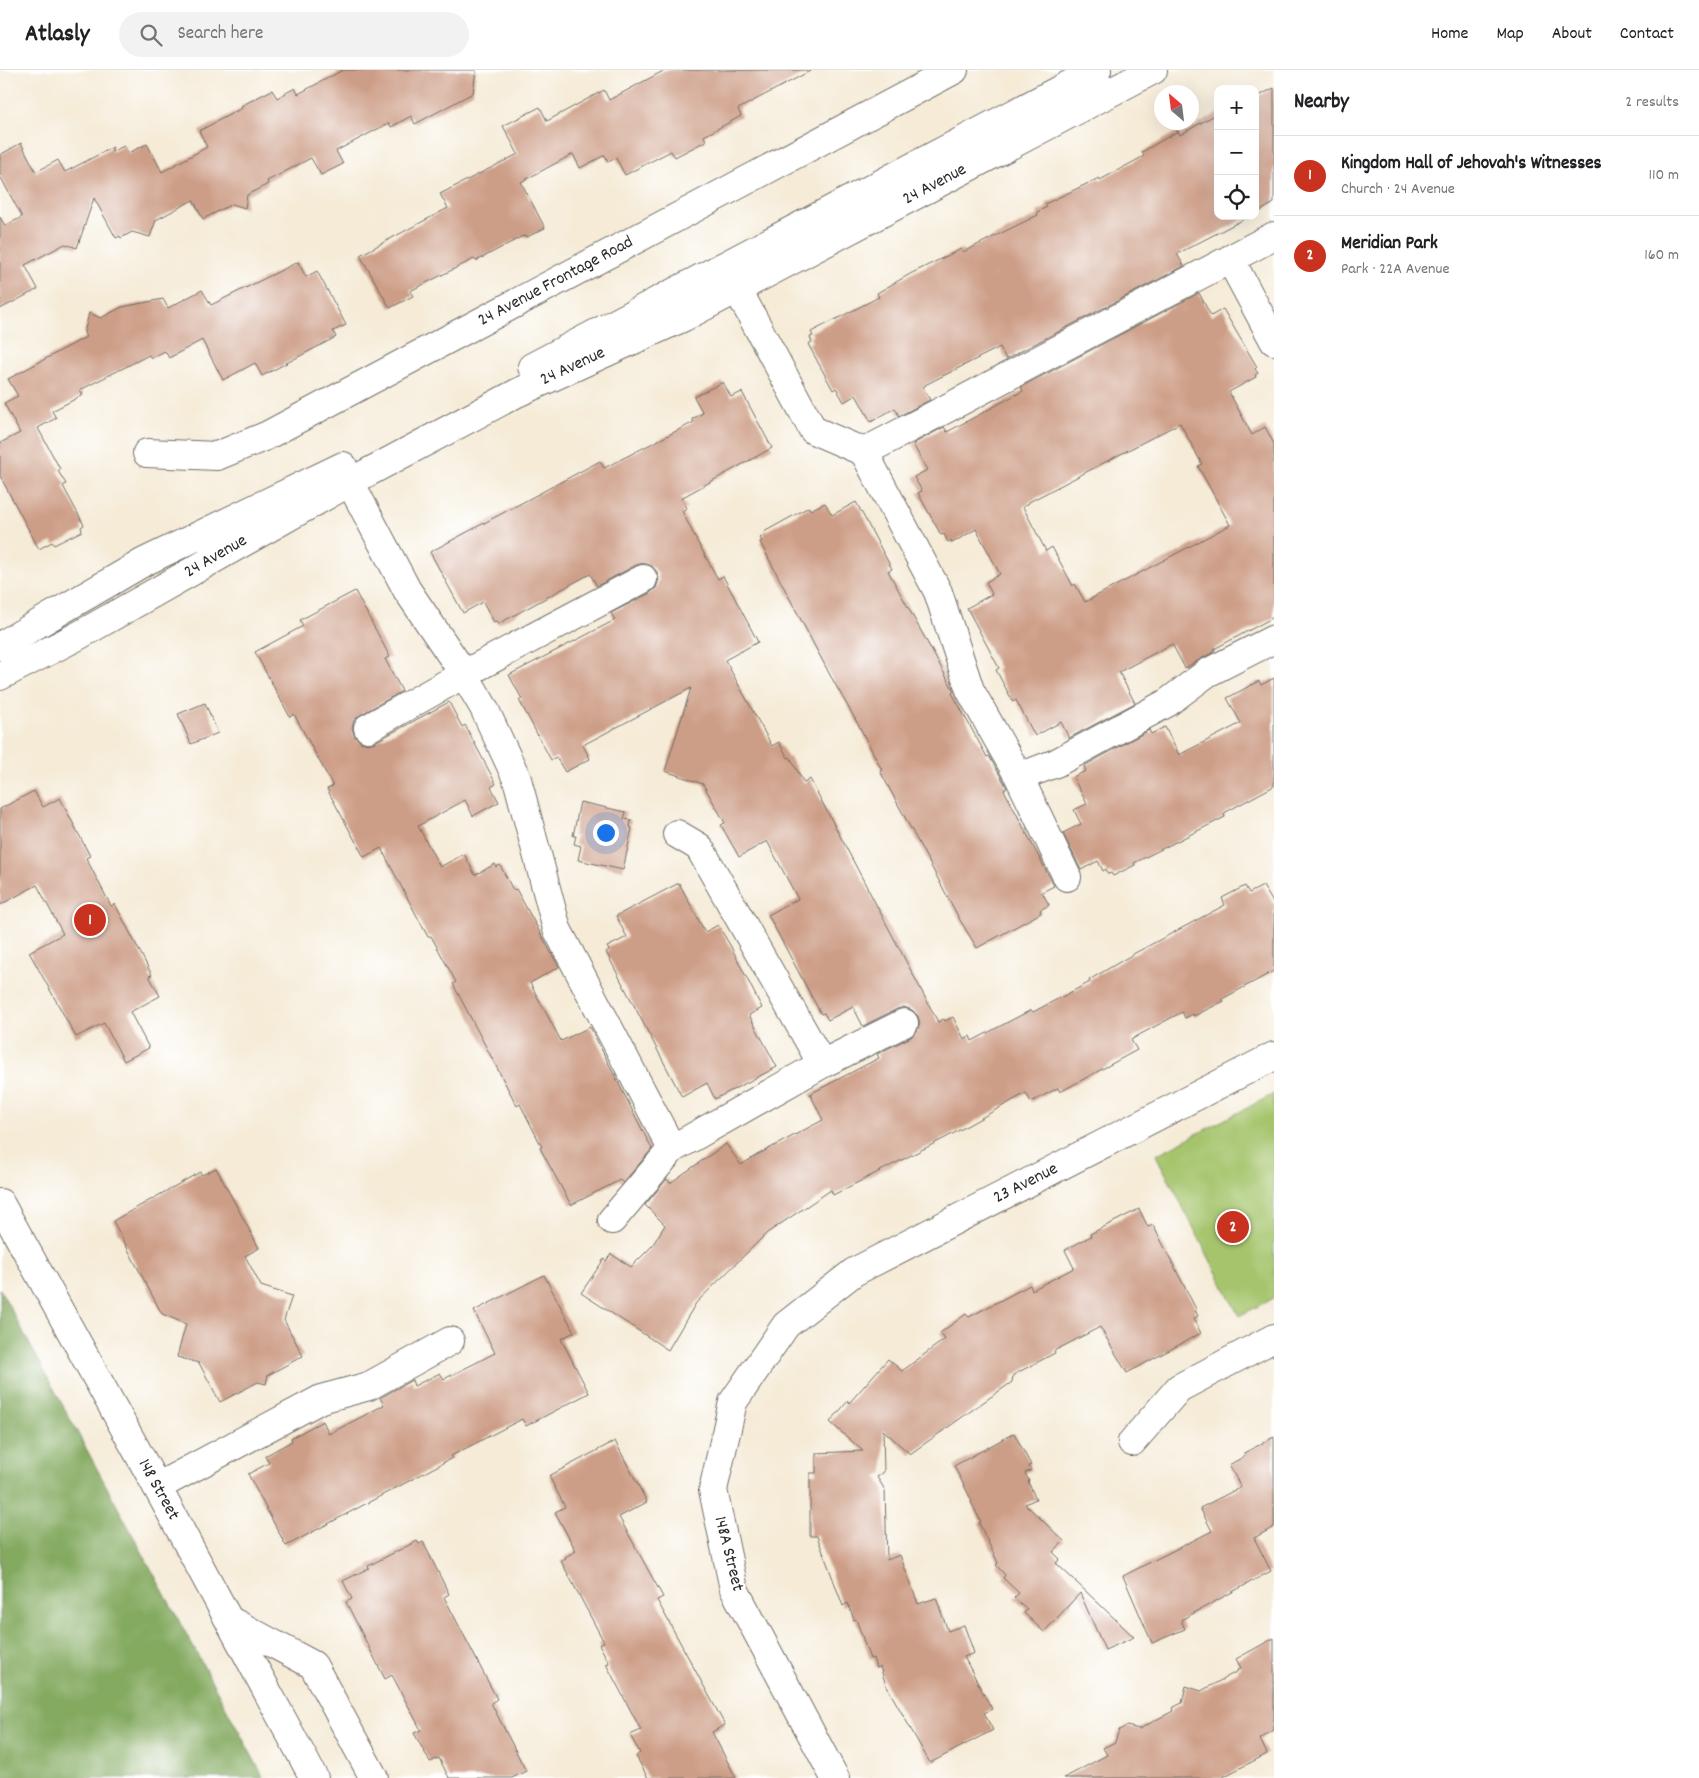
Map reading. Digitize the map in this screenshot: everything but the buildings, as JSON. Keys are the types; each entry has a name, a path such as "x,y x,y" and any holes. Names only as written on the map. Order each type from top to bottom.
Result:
{"main road":[{"name":"24 Avenue Frontage Road","path":"148,453 217,456 266,436 954,70"},
{"name":"24 Avenue","path":"0,676 76,637 350,482 518,393 684,317 731,277 1097,70"},
{"name":"24 Avenue","path":"0,646 144,562 1153,70"},
{"path":"864,452 1274,236"},
{"path":"1230,259 1274,341"},
{"path":"731,277 813,430 864,452 938,592 970,690 1019,777 1068,877"},
{"path":"350,482 407,590 464,674 484,708 517,779 557,929 672,1149"},
{"path":"368,728 464,674 643,579"},
{"path":"1019,777 1056,763 1167,703 1207,672 1274,639"},
{"path":"677,834 700,847 822,1064"},
{"path":"612,1220 672,1149 822,1064 904,1023"},
{"name":"23 Avenue","path":"786,1325 854,1272 1274,1056"},
{"name":"148 Street","path":"0,1203 157,1487 314,1778"},
{"name":"148A Street","path":"786,1325 733,1402 713,1490 734,1589 834,1778"},
{"path":"1132,1442 1179,1388 1274,1338"},
{"path":"157,1487 321,1399 369,1386 450,1341"},
{"path":"229,1620 313,1665 374,1778"}],"green space":[{"path":"1274,1094 1274,1298 1239,1316 1156,1155"},
{"path":"0,1289 264,1778 0,1778"}],"place":[{"name":"Kingdom Hall of Jehovah's Witnesses","path":"90,920"},
{"name":"Meridian Park","path":"1233,1227"}]}
